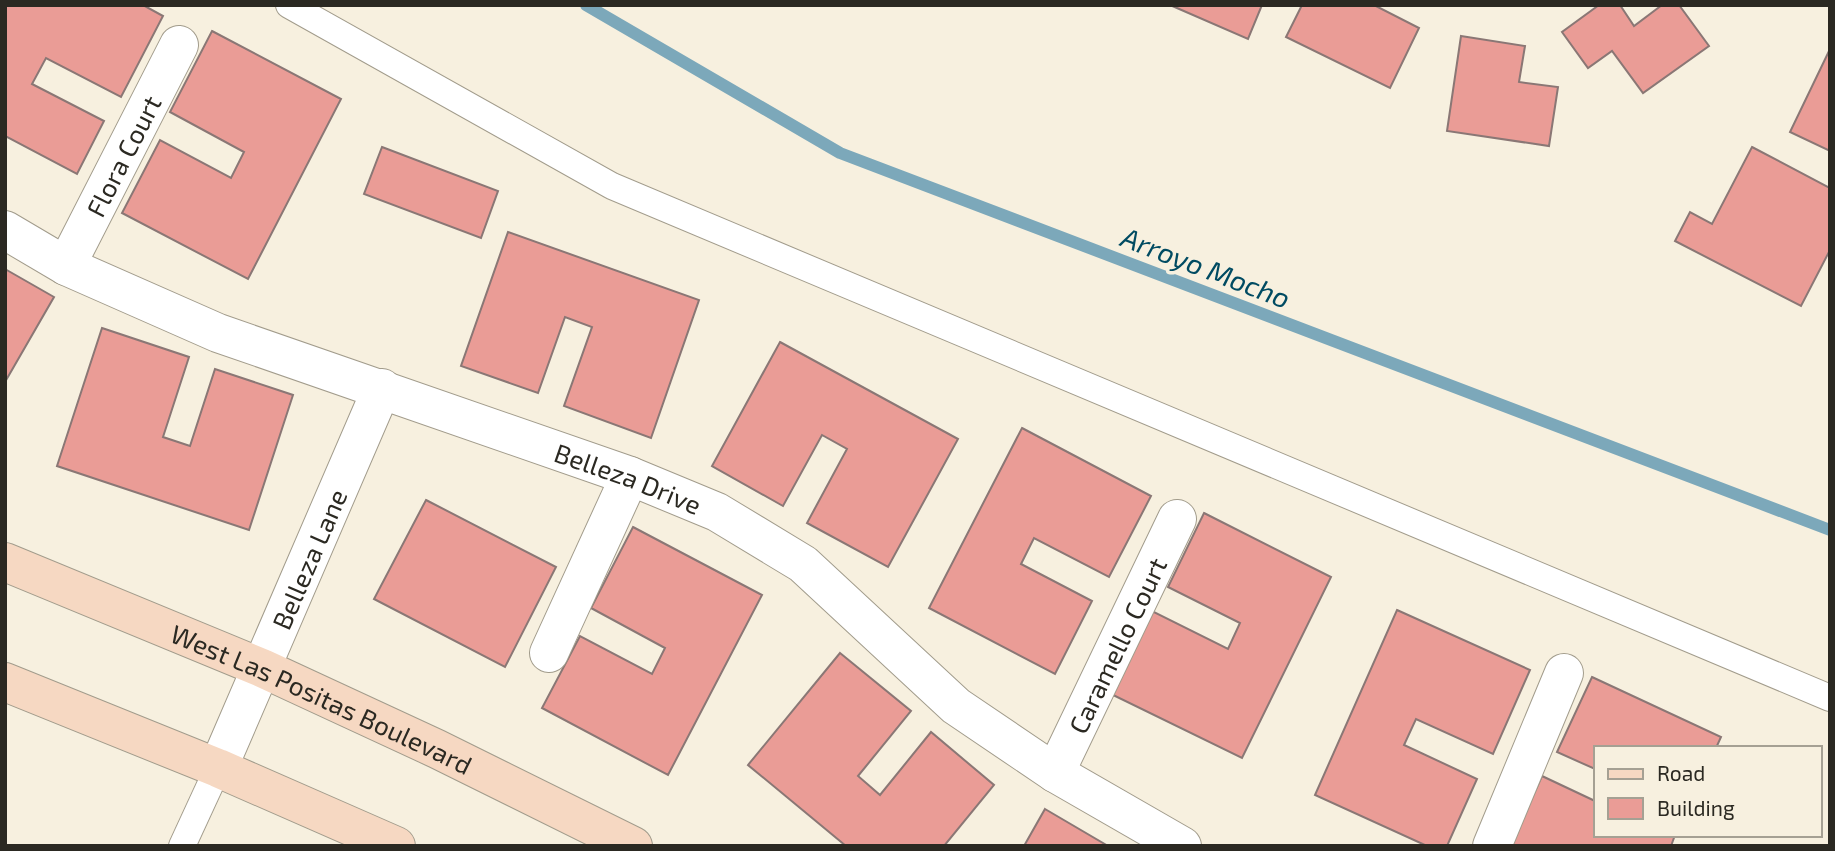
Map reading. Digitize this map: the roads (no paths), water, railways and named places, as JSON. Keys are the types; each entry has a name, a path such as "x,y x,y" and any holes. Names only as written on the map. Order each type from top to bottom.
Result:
{"main road":[{"name":"West Las Positas Boulevard","path":"5,562 262,668 437,749 633,846"},
{"path":"5,682 218,768 396,846"}],"street":[{"name":"Flora Court","path":"66,266 178,46"},
{"name":"Belleza Drive","path":"5,230 66,266 218,332 630,476 717,512 803,564 956,706 1055,773 1182,846"},
{"name":"Belleza Lane","path":"218,768 382,388"},
{"path":"549,653 630,476"},
{"name":"Caramello Court","path":"1055,773 1177,519"},
{"path":"1492,846 1564,673"}],"lane":[{"path":"289,5 612,186 1830,698"},
{"path":"182,846 218,768"}],"waterway":[{"name":"Arroyo Mocho","path":"586,5 840,153 1830,530"}]}
